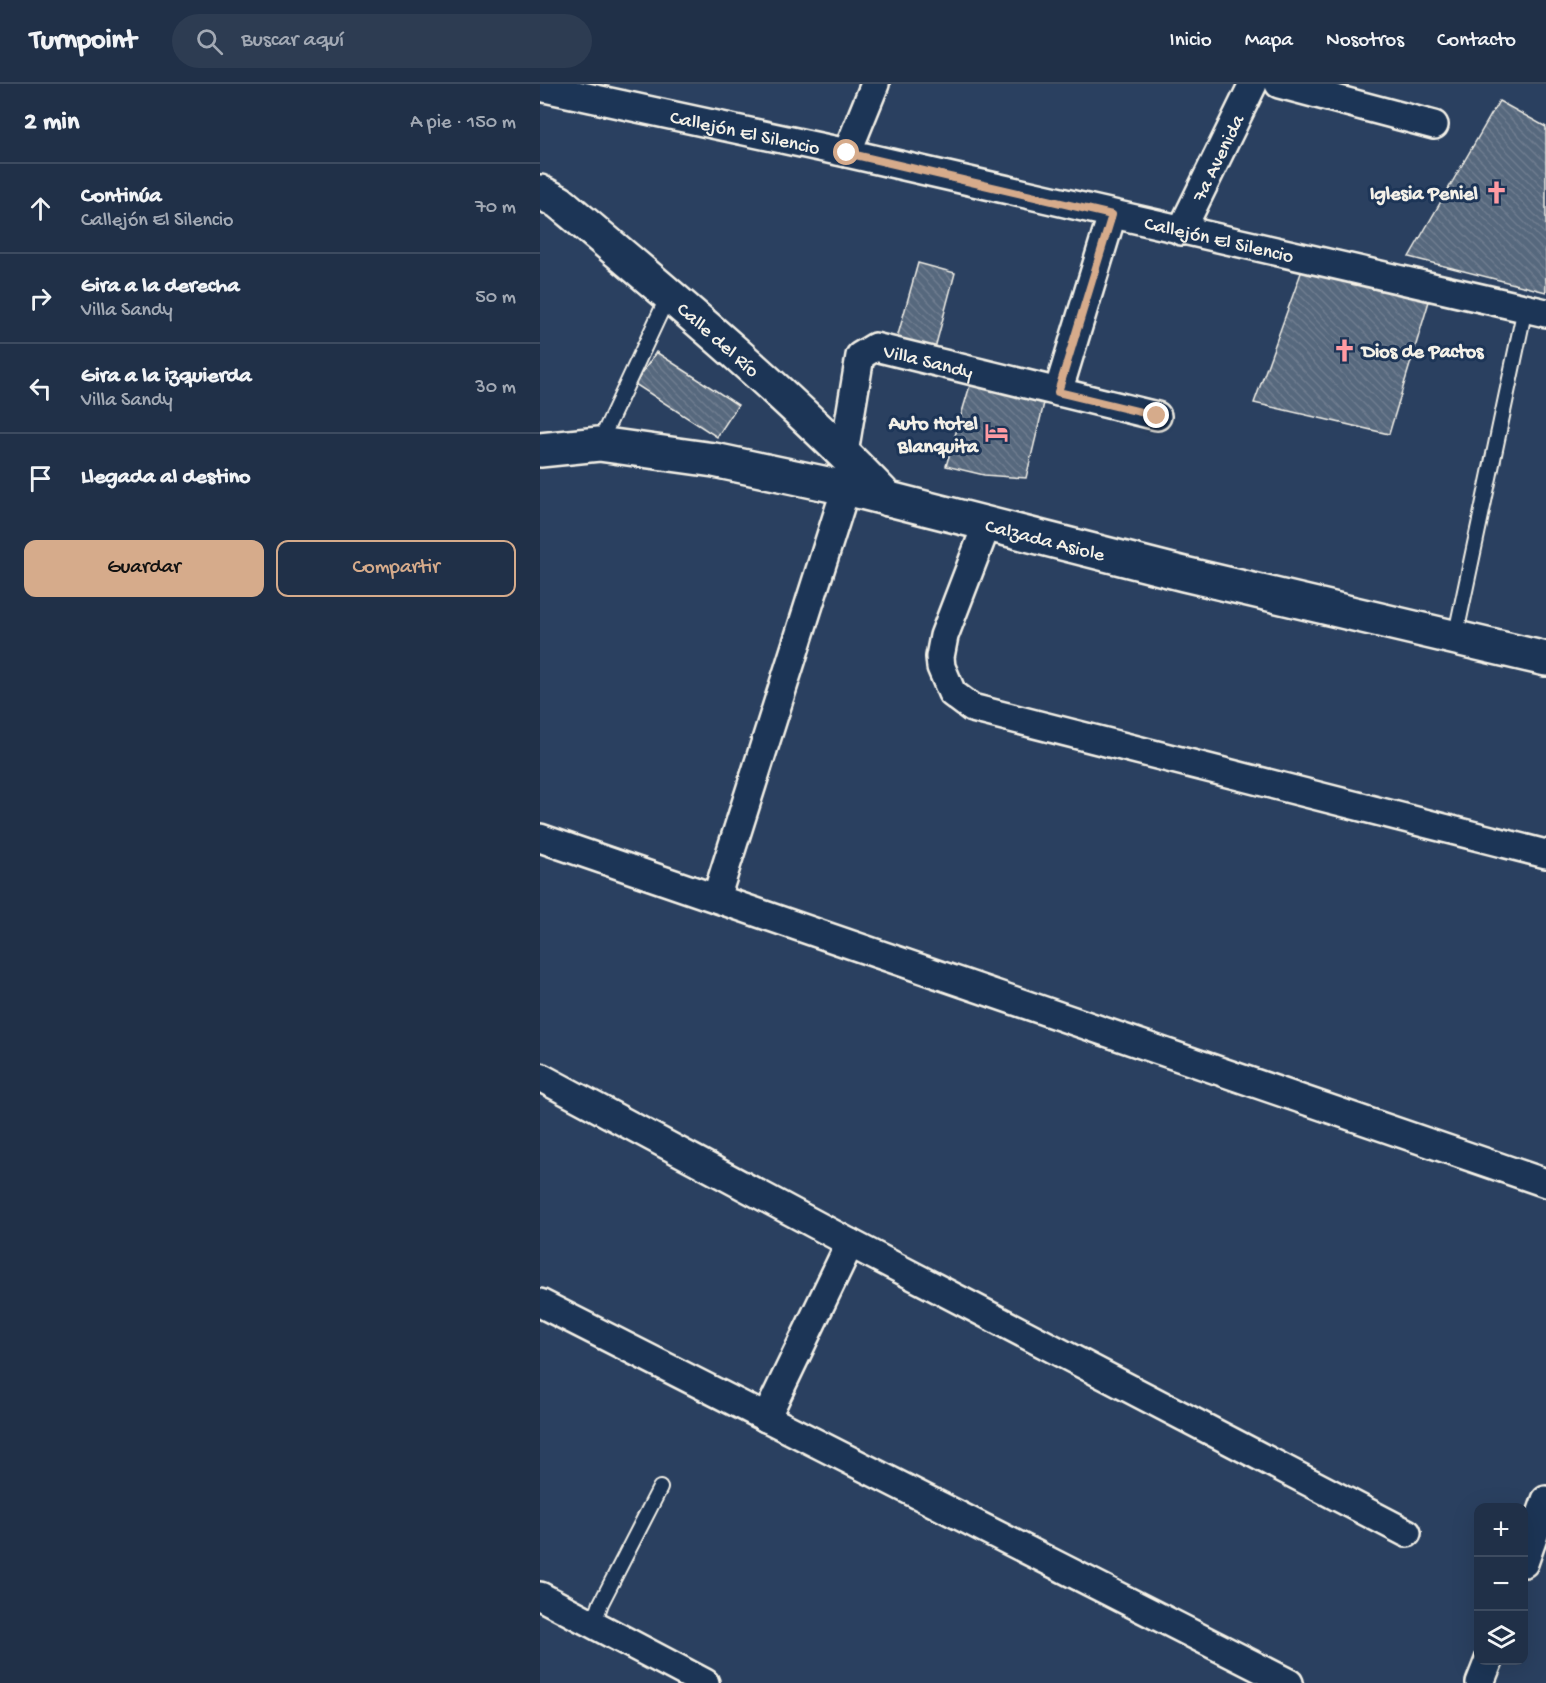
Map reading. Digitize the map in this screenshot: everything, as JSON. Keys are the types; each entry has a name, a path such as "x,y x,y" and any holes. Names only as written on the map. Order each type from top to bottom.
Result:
{"main road":[{"name":"Calle del Río","path":"540,192 559,202 669,294 844,453 888,499"},
{"name":"Calzada Asiole","path":"540,450 599,444 714,460 846,488 1184,574 1546,659"}],"street":[{"path":"847,153 876,84"},
{"name":"7a Avenida","path":"1180,231 1253,84"},
{"path":"1280,84 1434,125"},
{"name":"Callejón El Silencio","path":"540,87 847,153 1180,231 1536,310"},
{"path":"1058,392 1112,215"},
{"name":"Villa Sandy","path":"844,453 860,356 874,347 1157,416"},
{"path":"716,898 846,488"},
{"path":"987,524 944,636 940,657 941,667 952,693 972,708 1546,854"},
{"path":"540,838 1546,1183"},
{"path":"540,1077 1407,1533"},
{"path":"766,1418 850,1242"},
{"path":"540,1304 1289,1683"},
{"path":"1526,1557 1546,1500"},
{"path":"540,1596 705,1683"},
{"path":"1480,1683 1486,1665"}],"lane":[{"path":"599,444 669,294"},
{"path":"1455,638 1536,310"},
{"path":"594,1623 601,1603 660,1488"}],"building":[{"name":"Iglesia Peniel","path":"1499,101 1546,127 1546,292 1409,257"},
{"path":"918,263 955,273 934,352 896,342"},
{"name":"Dios de Pactos","path":"1302,270 1430,298 1389,434 1254,403"},
{"path":"656,352 738,405 717,437 635,384"},
{"name":"Auto Hotel Blanquita","path":"971,382 1045,399 1026,478 984,475 946,466"}],"place":[{"name":"Iglesia Peniel","path":"1496,192"},
{"name":"Dios de Pactos","path":"1344,350"},
{"name":"Auto Hotel Blanquita","path":"996,433"}],"route":[{"path":"847,153 1112,215 1058,392 1157,416"}]}
